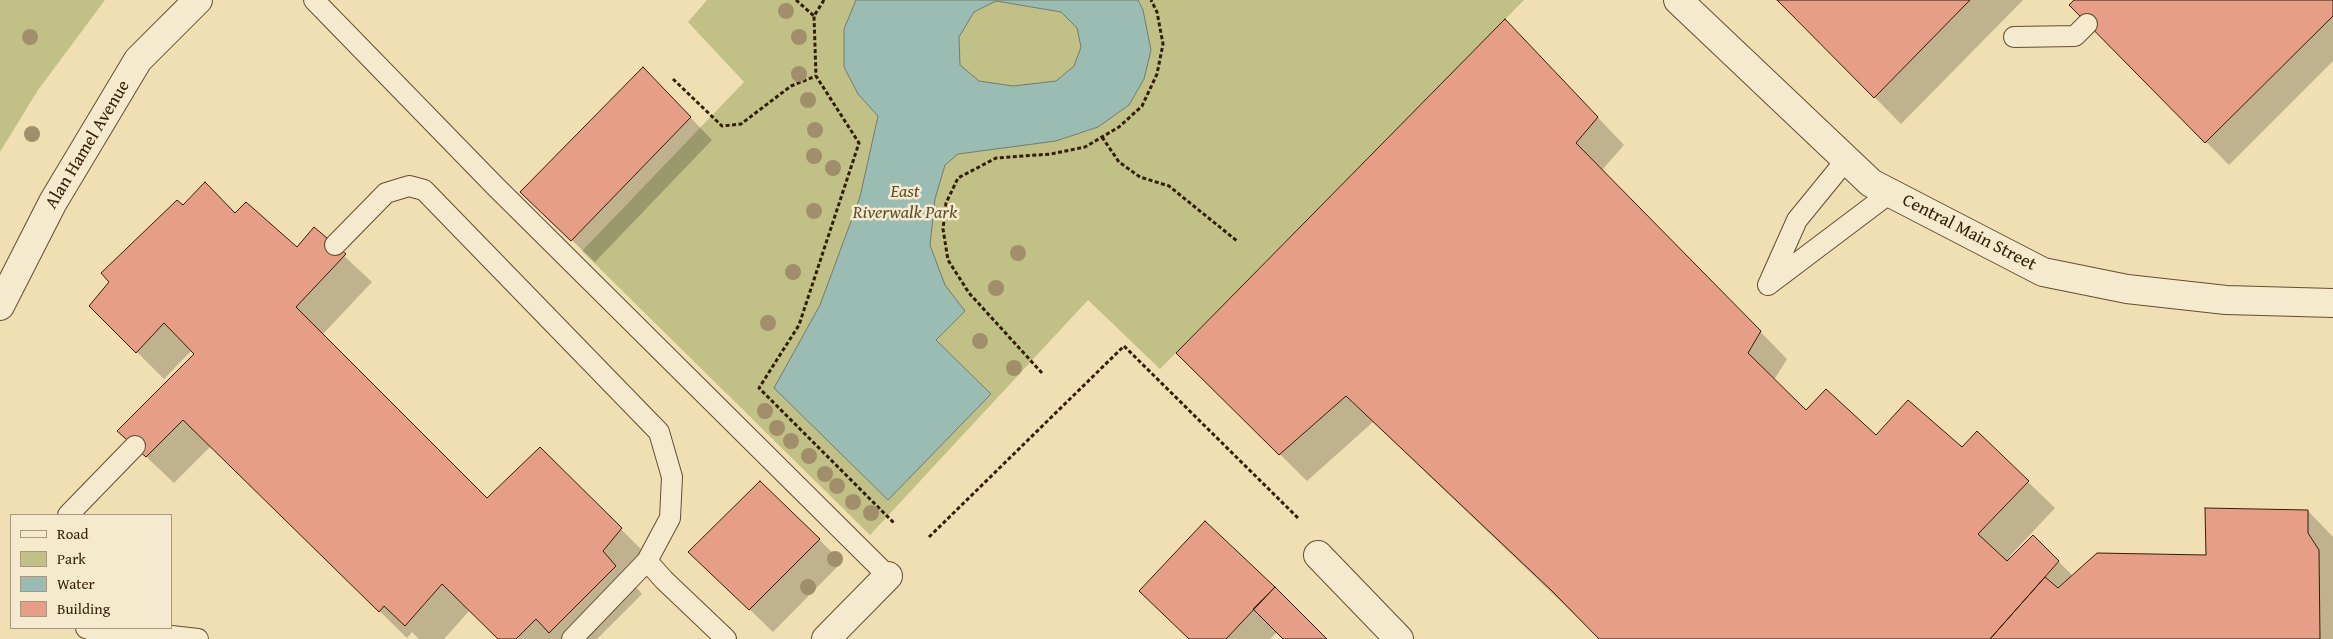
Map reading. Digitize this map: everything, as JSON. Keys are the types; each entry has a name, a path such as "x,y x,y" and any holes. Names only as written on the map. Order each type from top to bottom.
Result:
{"street":[{"name":"Alan Hamel Avenue","path":"0,306 52,202 138,60 198,0"},
{"name":"Central Main Street","path":"1678,0 1871,183 2043,272 2127,289 2226,300 2333,303"},
{"path":"1318,555 1399,639"},
{"path":"826,639 888,576"}],"lane":[{"path":"314,0 495,186 888,576"},
{"path":"2014,38 2074,36 2087,24"},
{"path":"1846,160 1796,220 1768,285 1890,193"},
{"path":"336,245 386,193 409,186 424,190 659,432 672,477 670,518 647,560 572,639"},
{"path":"69,514 135,446"},
{"path":"647,560 664,580 726,639"},
{"path":"89,629 101,633 145,633 198,639"}],"path":[{"path":"796,0 814,16"},
{"path":"824,0 814,16 816,76 859,143 799,325 759,388 895,524"},
{"path":"1042,372 969,293 948,260 943,229 946,203 958,178 996,158 1052,154 1086,146 1120,127 1142,106 1157,74 1163,44 1157,12 1151,0"},
{"path":"673,79 722,126 741,124 791,86 816,76"},
{"path":"1102,137 1120,162 1140,177 1169,186 1237,241"},
{"path":"928,537 1124,346 1299,519"}],"green space":[{"path":"0,0 105,0 38,90 0,152"},
{"name":"East Riverwalk Park","path":"707,0 1524,0 1160,369 1088,300 870,535 582,251 744,82 688,22"}],"water":[{"path":"856,0 1138,0 1143,10 1151,50 1144,79 1129,105 1098,127 1056,141 958,154 945,165 935,199 930,245 945,285 965,311 936,340 991,394 888,500 774,388 820,305 860,197 878,116 858,94 844,67 844,29","holes":["996,1 1061,12 1077,28 1081,47 1074,66 1056,81 1013,86 979,81 960,65 959,37 974,12"]}],"building":[{"path":"1777,0 1970,0 1874,98"},
{"path":"2074,0 2333,0 2333,16 2205,143 2069,5"},
{"path":"1505,19 1598,117 1576,143 1761,331 1748,353 1806,410 1826,389 1876,435 1908,400 1962,447 1977,431 2029,481 1978,534 2007,561 2033,535 2059,561 1990,639 1599,639 1552,591 1346,396 1279,455 1176,353"},
{"path":"643,67 691,117 571,241 520,192"},
{"path":"205,182 235,213 246,202 297,247 314,227 346,254 296,307 487,498 540,447 622,528 603,551 616,566 549,633 536,619 516,639 498,639 442,584 405,626 384,606 379,612 183,420 146,457 117,431 194,354 164,323 136,353 89,306 109,282 101,273 177,200 183,205"},
{"path":"760,481 820,539 749,610 688,552"},
{"path":"2205,508 2308,510 2308,533 2319,550 2320,639 1990,639 2045,577 2058,588 2097,553 2206,555"},
{"path":"1205,521 1275,587 1226,639 1189,639 1139,591"},
{"path":"1275,587 1327,639 1283,639 1253,609"}]}
